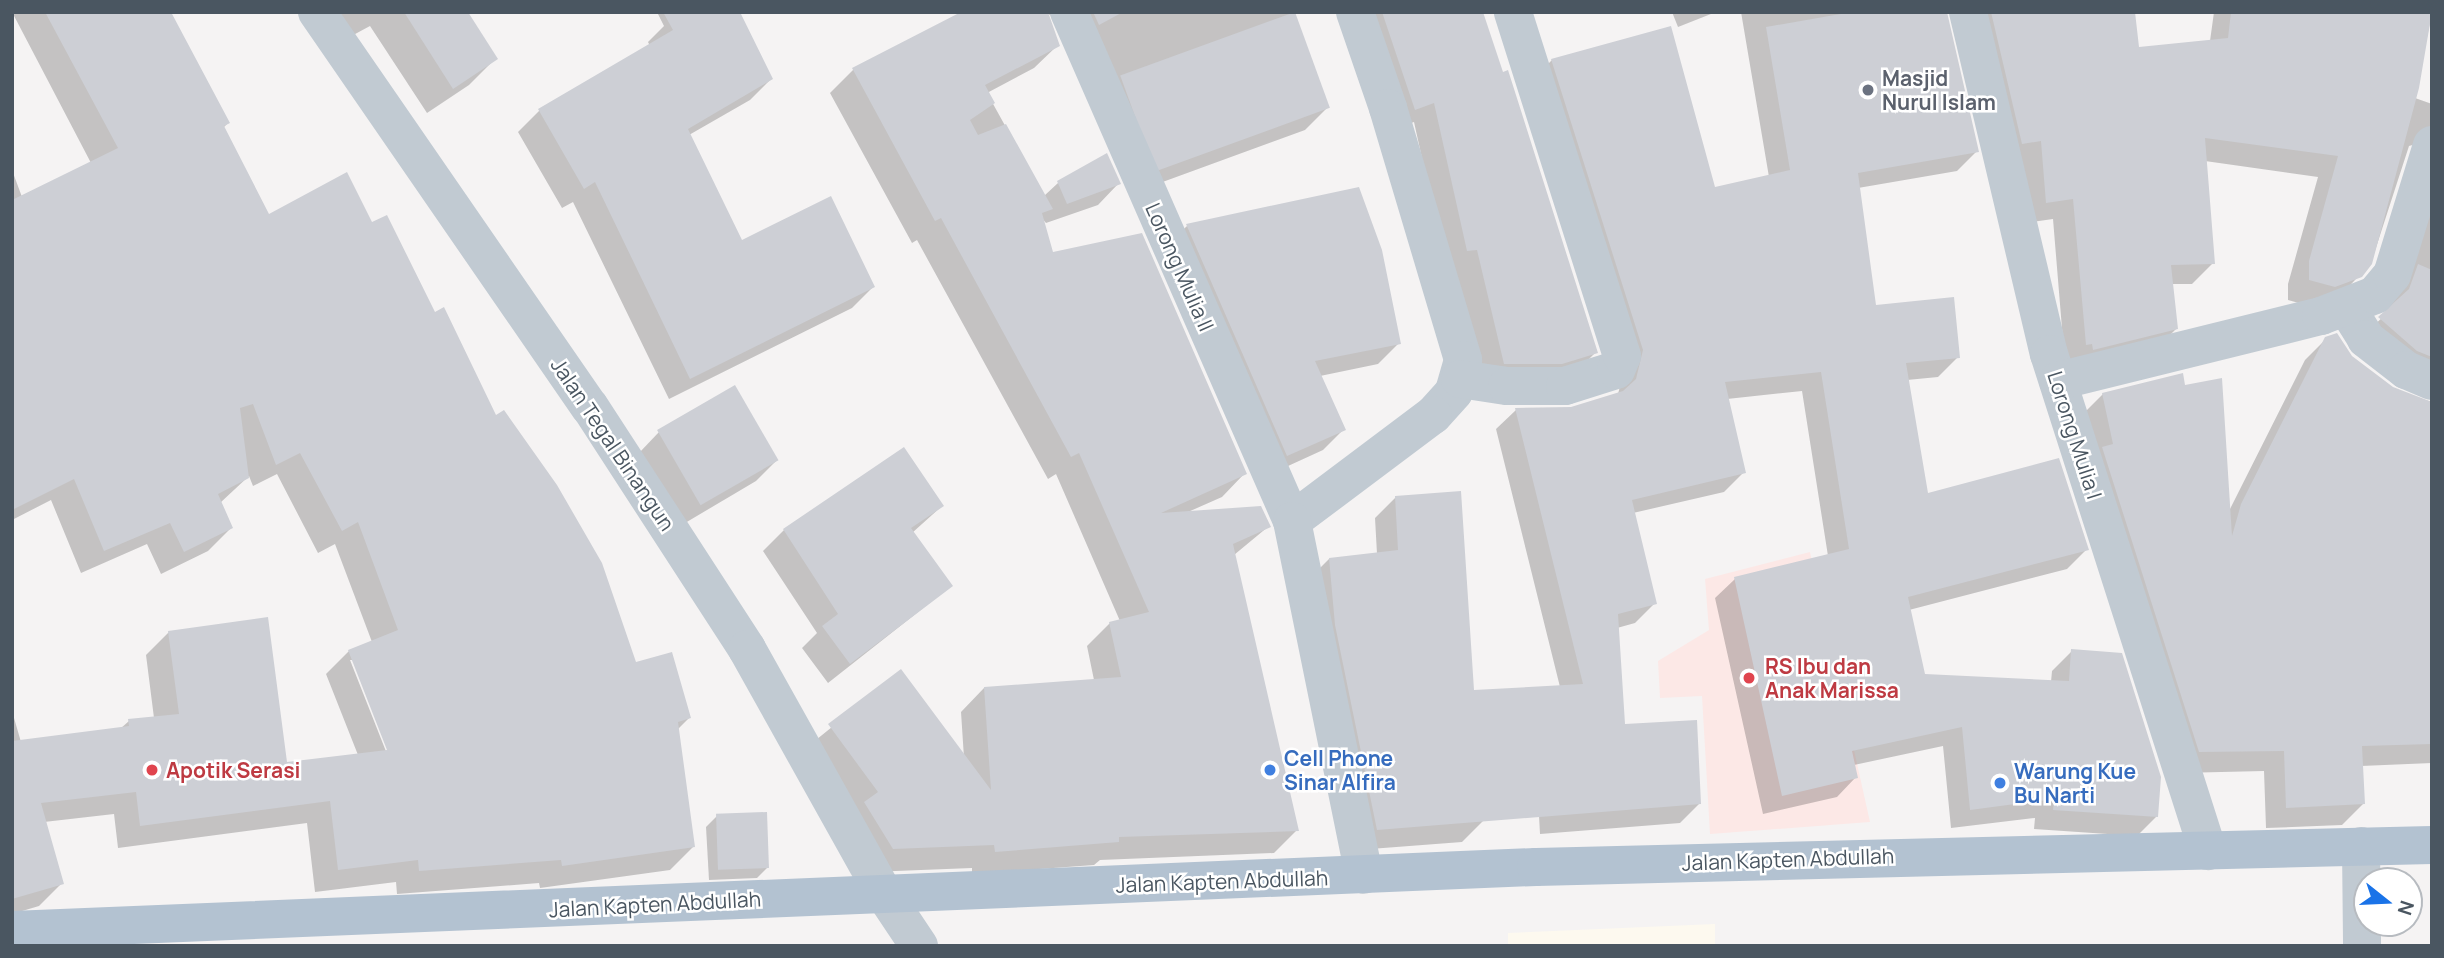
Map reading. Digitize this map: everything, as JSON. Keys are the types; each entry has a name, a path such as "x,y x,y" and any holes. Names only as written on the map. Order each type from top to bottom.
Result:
{"main road":[{"name":"Jalan Kapten Abdullah","path":"12,930 585,909 883,891 1942,854 2432,845"}],"street":[{"name":"Jalan Tegal Binangun","path":"317,12 590,407 747,649 883,891 919,946"},
{"name":"Lorong Mulia II","path":"1069,12 1292,521 1364,875"},
{"path":"1292,521 1433,415 1460,379 1461,349 1355,12"},
{"path":"1460,379 1507,386 1565,386 1615,370 1622,356 1513,12"},
{"name":"Lorong Mulia I","path":"1968,12 2058,381 2208,851"},
{"path":"2058,381 2188,352 2347,308 2375,295 2392,275 2432,145"},
{"path":"2347,308 2366,339 2406,370 2432,381"},
{"path":"2361,846 2362,946"}],"shaded area":[{"name":"RS Ibu dan Anak Marissa","path":"1810,552 1870,822 1710,834 1702,696 1660,698 1658,661 1709,630 1705,579"},
{"path":"1715,924 1715,946 1508,946 1508,933"}],"building":[{"path":"45,12 171,12 230,123 224,126 269,214 347,172 372,222 387,215 435,312 444,307 496,415 504,410 557,485 602,563 636,662 672,652 691,718 678,722 695,847 562,866 561,860 419,871 418,860 338,870 330,801 140,826 136,792 41,803 64,884 12,899 12,741 129,726 128,719 179,714 168,631 268,617 287,762 387,750 348,650 398,630 358,522 342,531 300,453 276,465 253,404 240,408 249,478 218,494 233,528 184,552 170,523 104,551 74,479 12,510 12,200 118,148"},
{"path":"404,12 468,12 498,59 453,89"},
{"path":"663,12 740,12 773,79 688,129 742,240 831,196 875,287 690,379 595,182 584,189 538,109 673,30"},
{"path":"961,12 1048,12 1060,46 985,85 995,103 970,120 978,135 1006,124 1053,209 1042,213 1053,252 1142,233 1247,474 1161,513 1261,506 1271,527 1233,544 1299,831 1119,837 1119,842 995,852 994,845 893,849 864,802 878,792 828,724 901,669 991,790 984,687 1121,677 1109,622 1149,612 1079,453 1071,457 941,218 935,221 852,68"},
{"path":"1093,12 1123,12 1099,25"},
{"path":"1295,12 1330,108 1155,171 1120,76"},
{"path":"1382,12 1483,12 1503,72 1508,70 1598,353 1562,364 1504,364 1477,250 1467,251 1434,103 1415,110"},
{"path":"1852,12 1947,12 1979,152 1858,173 1876,305 1954,297 1960,358 1906,363 1928,493 2059,458 2089,550 1908,597 1925,674 2069,681 2071,649 2122,653 2161,777 2158,817 2053,810 2054,799 1970,810 1962,727 1852,751 1858,778 1782,796 1734,577 1849,549 1821,372 1725,382 1746,473 1632,500 1657,604 1618,614 1625,724 1697,720 1701,804 1377,830 1335,625 1329,558 1398,550 1395,496 1461,491 1474,690 1583,684 1515,408 1571,407 1623,391 1636,379 1643,350 1551,59 1671,26 1715,187 1790,170 1766,27"},
{"path":"1991,12 2135,12 2139,47 2228,38 2231,12 2432,12 2419,88 2372,264 2362,277 2335,287 2309,280 2309,261 2338,156 2205,138 2215,264 2171,265 2178,329 2093,350 2092,344 2086,345 2073,199 2046,203 2041,141 2022,144"},
{"path":"1107,153 1121,184 1067,204 1057,181"},
{"path":"1359,187 1382,250 1401,344 1315,361 1346,430 1287,456 1186,224"},
{"path":"2418,264 2432,270 2432,357 2417,351 2378,317 2409,289"},
{"path":"2337,333 2352,356 2393,387 2432,402 2432,744 2362,746 2365,804 2286,808 2284,751 2199,752 2102,447 2113,444 2102,393 2183,373 2185,385 2222,378 2232,536 2241,504 2325,337"},
{"path":"735,385 778,460 701,505 657,430"},
{"path":"904,447 944,506 911,528 953,586 850,664 822,626 838,614 783,529"},
{"path":"767,812 769,868 718,870 716,814"}],"place":[{"name":"Masjid Nurul Islam","path":"1868,90"},
{"name":"RS Ibu dan Anak Marissa","path":"1749,678"},
{"name":"Apotik Serasi","path":"152,770"},
{"name":"Cell Phone Sinar Alfira","path":"1270,770"},
{"name":"Warung Kue Bu Narti","path":"2000,783"}]}
